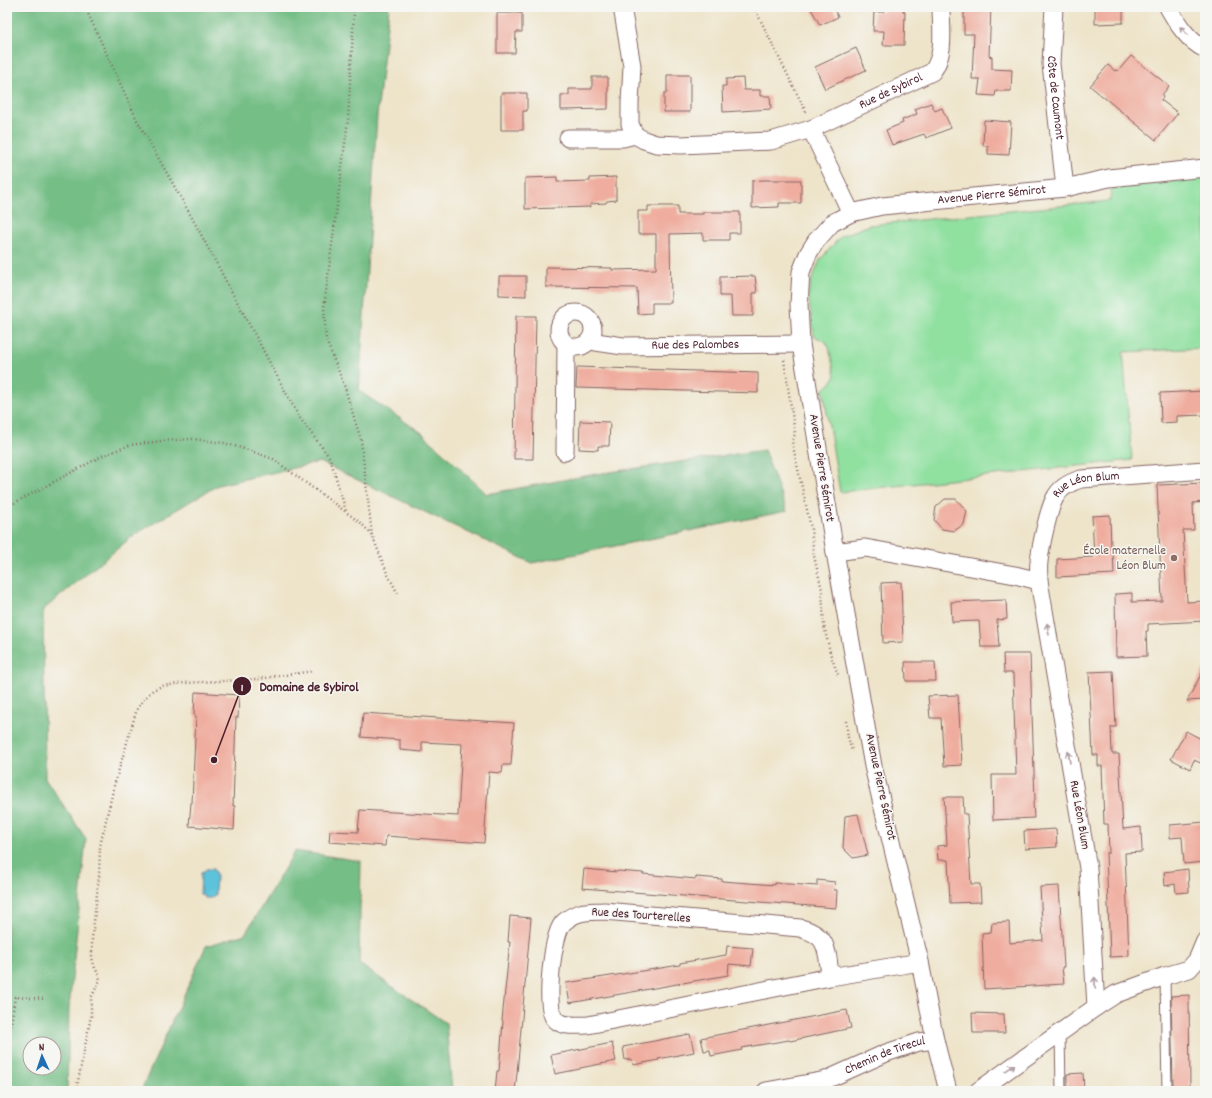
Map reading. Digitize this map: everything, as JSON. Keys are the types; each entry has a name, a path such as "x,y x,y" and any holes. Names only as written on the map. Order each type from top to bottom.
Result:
{"street":[{"path":"568,138 623,138 635,135 630,124 632,66 622,7"},
{"name":"Rue de Sybirol","path":"635,135 656,144 771,141 812,128 932,72 938,65 941,53 941,7"},
{"name":"Côte de Caumont","path":"1054,7 1051,64 1065,188"},
{"path":"1168,7 1179,26 1199,46 1205,49"},
{"path":"812,128 851,213"},
{"name":"Avenue Pierre Sémirot","path":"948,1091 935,1040 920,962 874,766 835,552 801,344 799,304 801,272 808,254 832,223 851,213 882,206 1065,188 1108,178 1205,168"},
{"path":"565,452 566,344 560,335 559,326 567,315 575,313 583,314 590,320 592,326 593,332 590,340 582,345 574,347 566,344"},
{"name":"Rue des Palombes","path":"590,340 623,346 801,344"},
{"name":"Rue Léon Blum","path":"1096,1007 1088,868 1039,581 1039,563 1051,505 1056,495 1071,482 1081,479 1205,470"},
{"path":"835,552 865,548 1015,575 1039,581"},
{"name":"Rue des Tourterelles","path":"830,977 825,948 820,938 810,931 800,928 604,911 580,912 562,923 553,948 550,979 550,1010 554,1019 564,1025 574,1026 830,977 920,962"},
{"path":"978,1091 1116,994 1189,969 1197,960 1205,941"},
{"name":"Chemin de Tirecul","path":"766,1091 826,1080 886,1053 919,1042 935,1040"}],"lane":[{"path":"1165,976 1167,1091"},
{"path":"1060,1033 1061,1091"}],"path":[{"path":"85,7 137,120 191,216 299,417 330,458 346,511"},
{"path":"298,7 354,11 348,120 324,307 326,340 344,385 361,440 372,535 386,573 398,594"},
{"path":"754,7 812,128"},
{"path":"7,507 102,456 130,445 161,441 192,440 224,443 273,459 346,511 361,523 372,535"},
{"path":"76,1091 91,1016 91,998 100,980 92,958 92,939 99,883 100,846 114,786 136,709 153,690 162,686 184,683 258,679 313,671"},
{"path":"7,1032 10,1030 15,997 46,999"}],"green space":[{"path":"7,7 389,7 377,116 359,391 422,433 487,494 596,474 764,450 787,511 532,563 320,462 218,485 134,535 43,610 45,778 86,839 69,1008 67,1091 7,1091"},
{"path":"1205,177 1205,348 1123,352 1132,460 840,492 823,390 831,383 835,376 829,347 825,341 814,336 808,294 812,279 820,260 841,236 870,225 1110,201 1111,189"},
{"path":"295,851 361,861 359,964 446,1023 452,1091 142,1091 206,946 245,934"}],"water":[{"path":"206,869 213,869 216,874 215,895 211,898 204,898 203,895 200,894 201,873"}],"building":[{"path":"810,7 833,7 838,17 820,25"},
{"path":"884,7 903,7 903,11 905,12 904,45 883,45 884,31 873,31 874,12 884,12"},
{"path":"964,7 991,7 989,56 992,57 992,69 1012,70 1011,91 996,91 995,96 978,95 980,79 972,79 974,34 964,34"},
{"path":"1095,7 1123,7 1123,23 1095,24"},
{"path":"497,13 522,13 522,32 516,32 515,53 497,53"},
{"path":"856,48 866,70 825,89 815,67"},
{"path":"1131,56 1169,86 1162,95 1163,97 1161,100 1178,113 1156,140 1090,86 1108,65 1115,71 1118,71"},
{"path":"667,75 690,75 690,112 664,112 664,93 667,93"},
{"path":"592,77 608,77 608,109 561,110 561,95 569,95 569,89 592,89"},
{"path":"743,78 744,90 760,90 760,96 770,96 771,109 723,112 722,86 726,86 726,79"},
{"path":"501,93 527,93 527,111 523,111 523,130 501,130"},
{"path":"931,103 935,111 942,108 951,128 926,138 924,134 892,145 886,130 903,123 902,120 917,114 915,109"},
{"path":"984,120 1011,122 1009,155 988,154 988,146 983,146"},
{"path":"557,177 557,182 590,181 590,178 616,177 616,200 607,201 606,203 590,204 590,207 525,209 525,178"},
{"path":"801,180 801,203 779,203 779,207 752,208 752,181"},
{"path":"648,206 678,206 678,214 740,212 740,233 729,233 729,240 703,240 703,233 670,234 671,303 652,303 652,313 638,314 637,288 546,287 546,267 612,268 612,270 656,269 656,234 638,234 638,211 648,211"},
{"path":"499,276 526,276 526,296 499,295"},
{"path":"755,276 757,293 753,293 753,316 732,316 731,296 720,296 720,277"},
{"path":"516,316 536,316 533,459 514,459"},
{"path":"577,367 758,373 758,393 576,388"},
{"path":"1205,391 1205,415 1177,416 1177,422 1161,423 1160,393"},
{"path":"580,421 610,422 609,446 598,446 598,450 579,449"},
{"path":"1205,483 1205,502 1193,503 1194,530 1183,530 1187,602 1205,601 1205,621 1148,624 1148,631 1146,631 1147,656 1116,657 1115,594 1132,593 1132,602 1162,601 1157,485"},
{"path":"945,499 956,499 967,511 964,524 954,531 942,529 934,520 936,507"},
{"path":"1110,515 1111,550 1113,550 1114,574 1057,577 1057,559 1094,557 1092,516"},
{"path":"901,582 903,642 883,643 881,583"},
{"path":"1006,600 1007,619 997,620 999,647 981,647 979,621 952,622 951,602"},
{"path":"1003,654 1030,654 1035,801 1033,802 1034,818 993,820 992,775 1016,775 1013,673 1004,673"},
{"path":"905,662 935,662 936,681 906,681"},
{"path":"1205,667 1205,700 1187,701"},
{"path":"1113,671 1116,727 1111,727 1112,754 1119,754 1123,829 1141,827 1142,852 1125,853 1129,956 1110,957 1106,853 1109,853 1108,824 1104,824 1102,766 1098,766 1098,755 1093,755 1089,672"},
{"path":"195,692 239,695 238,718 236,717 233,806 235,806 234,830 189,826 192,803 196,716 194,715"},
{"path":"958,695 962,765 944,766 941,718 930,718 928,696"},
{"path":"363,713 514,723 511,765 503,765 502,773 489,772 484,843 386,836 385,846 329,842 330,831 358,832 360,810 458,816 462,744 422,742 422,752 400,750 400,740 361,737"},
{"path":"1186,731 1205,741 1205,765 1194,760 1190,769 1171,759"},
{"path":"944,797 963,797 964,814 967,814 971,884 980,884 981,902 950,903 948,860 938,860 937,846 947,845"},
{"path":"858,814 868,855 853,858 843,848 845,816"},
{"path":"1205,822 1205,862 1184,864 1182,837 1170,838 1170,825"},
{"path":"1056,829 1057,847 1025,849 1024,831"},
{"path":"584,869 643,873 696,879 696,877 722,879 722,881 775,885 775,883 817,886 817,880 835,882 834,890 837,890 836,908 582,888"},
{"path":"1188,869 1189,892 1176,893 1175,884 1165,886 1164,872"},
{"path":"1059,886 1064,984 984,989 982,933 991,932 992,923 1009,922 1010,943 1043,940 1040,887"},
{"path":"510,916 531,918 515,1091 495,1091 497,1071 499,1071 502,1020 510,942 508,942"},
{"path":"727,946 753,948 751,966 729,964 728,975 570,1003 566,983 680,965 680,963 726,955"},
{"path":"1189,995 1190,1088 1173,1088 1171,996"},
{"path":"847,1010 851,1028 790,1041 741,1048 742,1050 711,1056 710,1050 704,1051 701,1038"},
{"path":"972,1013 1004,1014 1005,1033 973,1033"},
{"path":"690,1034 694,1052 633,1065 632,1059 625,1060 623,1047"},
{"path":"612,1043 616,1061 555,1074 551,1055"},
{"path":"1083,1073 1084,1091 1067,1091 1067,1074"}],"place":[{"name":"École maternelle Léon Blum","path":"1174,558"},
{"name":"Domaine de Sybirol","path":"214,760"}]}
